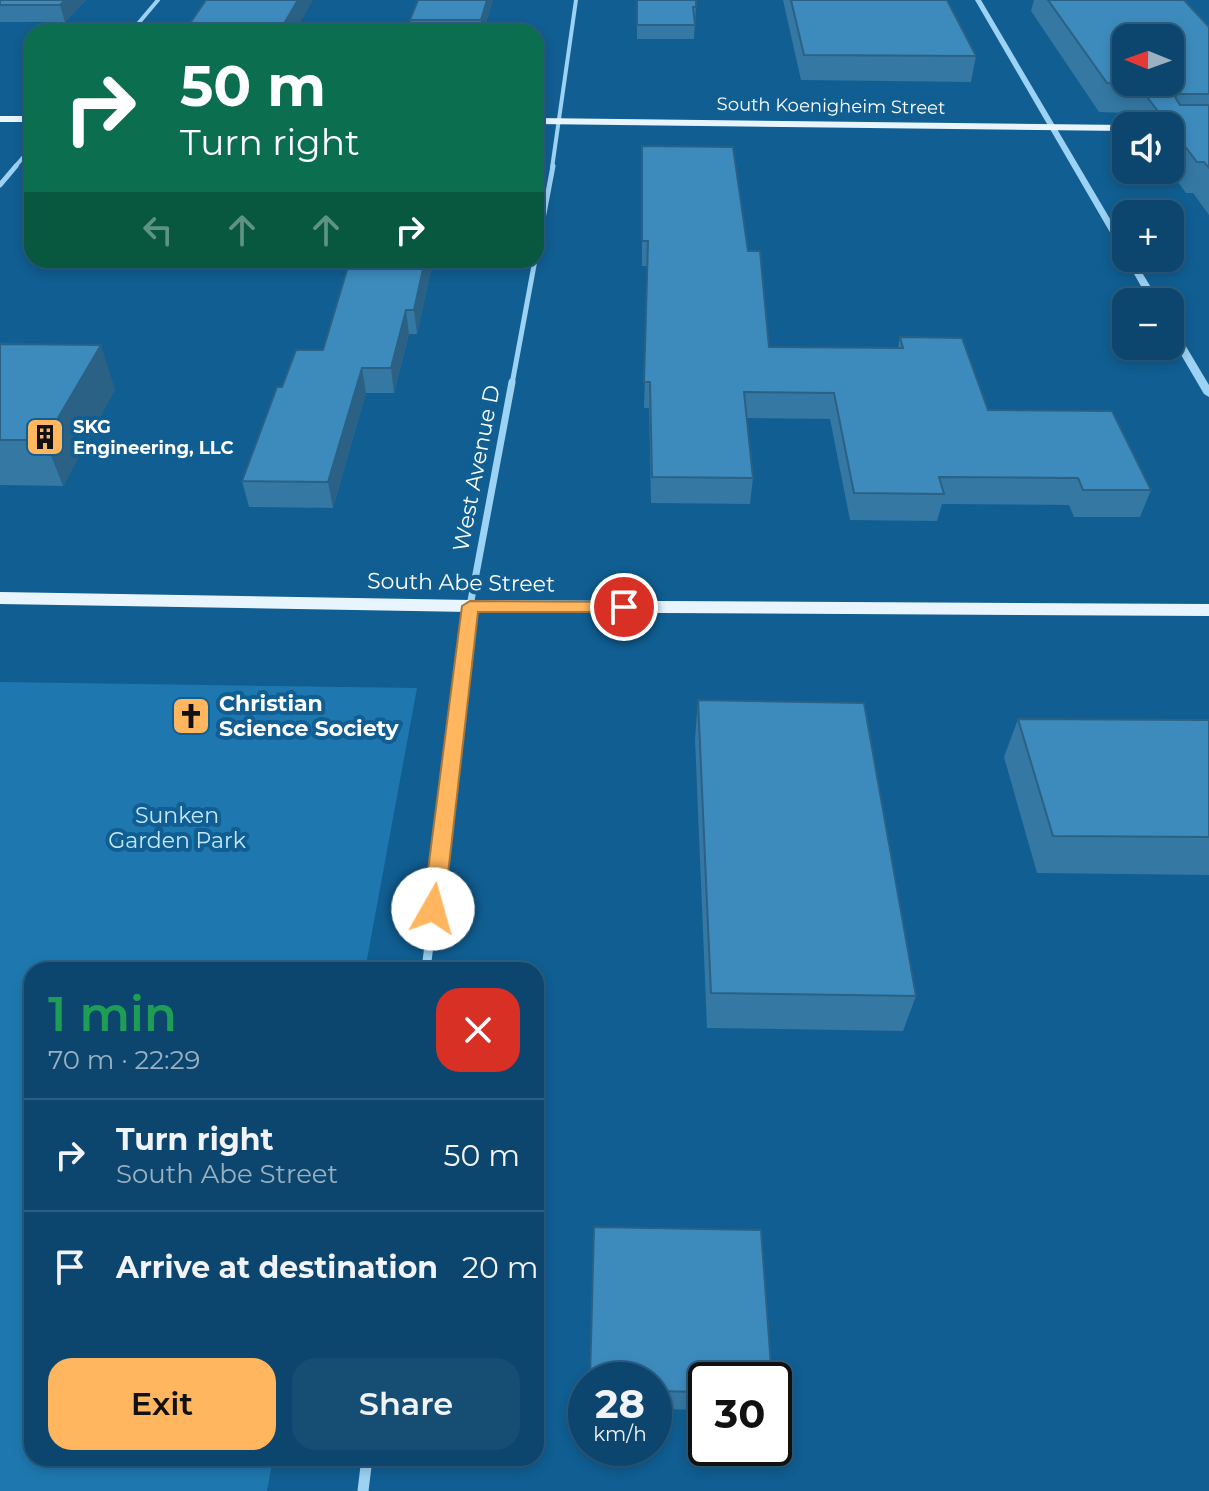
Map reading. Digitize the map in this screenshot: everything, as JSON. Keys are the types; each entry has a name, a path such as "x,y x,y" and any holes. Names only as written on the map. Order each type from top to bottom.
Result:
{"main road":[{"path":"0,119 24,119"},
{"name":"South Koenigheim Street","path":"544,121 1112,128"},
{"name":"South Abe Street","path":"0,598 470,606 1209,610"}],"street":[{"path":"138,24 158,0"},
{"name":"West Avenue D","path":"544,214 561,121 576,0"},
{"path":"978,0 1112,229"},
{"path":"0,185 24,156"},
{"name":"West Avenue D","path":"427,962 470,606 534,268"},
{"path":"1184,352 1209,394"},
{"path":"363,1491 366,1466"}],"green space":[{"name":"Sunken Garden Park","path":"0,682 417,688 366,962 24,962 24,1466 272,1466 267,1491 0,1491"}],"building":[{"path":"0,0 65,0 60,5 0,5"},
{"path":"206,0 298,0 284,24 190,24"},
{"path":"418,0 487,0 481,20 410,20"},
{"path":"637,0 696,0 696,7 693,7 695,25 637,25"},
{"path":"791,0 947,0 976,56 804,55"},
{"path":"1048,0 1184,0 1209,27 1209,94 1184,94 1184,24 1112,24 1112,83 1107,83"},
{"path":"1146,96 1176,96 1180,105 1209,105 1209,168 1204,162 1197,162 1184,145 1184,112 1159,112"},
{"path":"642,146 733,147 748,251 760,251 769,347 903,348 900,337 962,338 988,410 1112,411 1151,490 1083,490 1078,478 939,477 944,494 854,493 834,393 744,392 753,478 652,477 650,382 644,382 648,241 642,241"},
{"path":"348,268 423,268 414,310 406,310 391,368 362,368 328,482 242,481 277,387 282,387 296,350 323,350"},
{"path":"0,344 101,345 45,440 0,440"},
{"path":"698,700 864,703 916,996 711,993"},
{"path":"1018,719 1209,720 1209,837 1053,836"},
{"path":"594,1227 761,1230 771,1362 688,1362 688,1392 672,1391 672,1362 590,1362"}],"place":[{"name":"SKG Engineering, LLC","path":"45,437"},
{"name":"Christian Science Society","path":"191,716"}],"route":[{"path":"433,909 470,606 624,607"}]}
